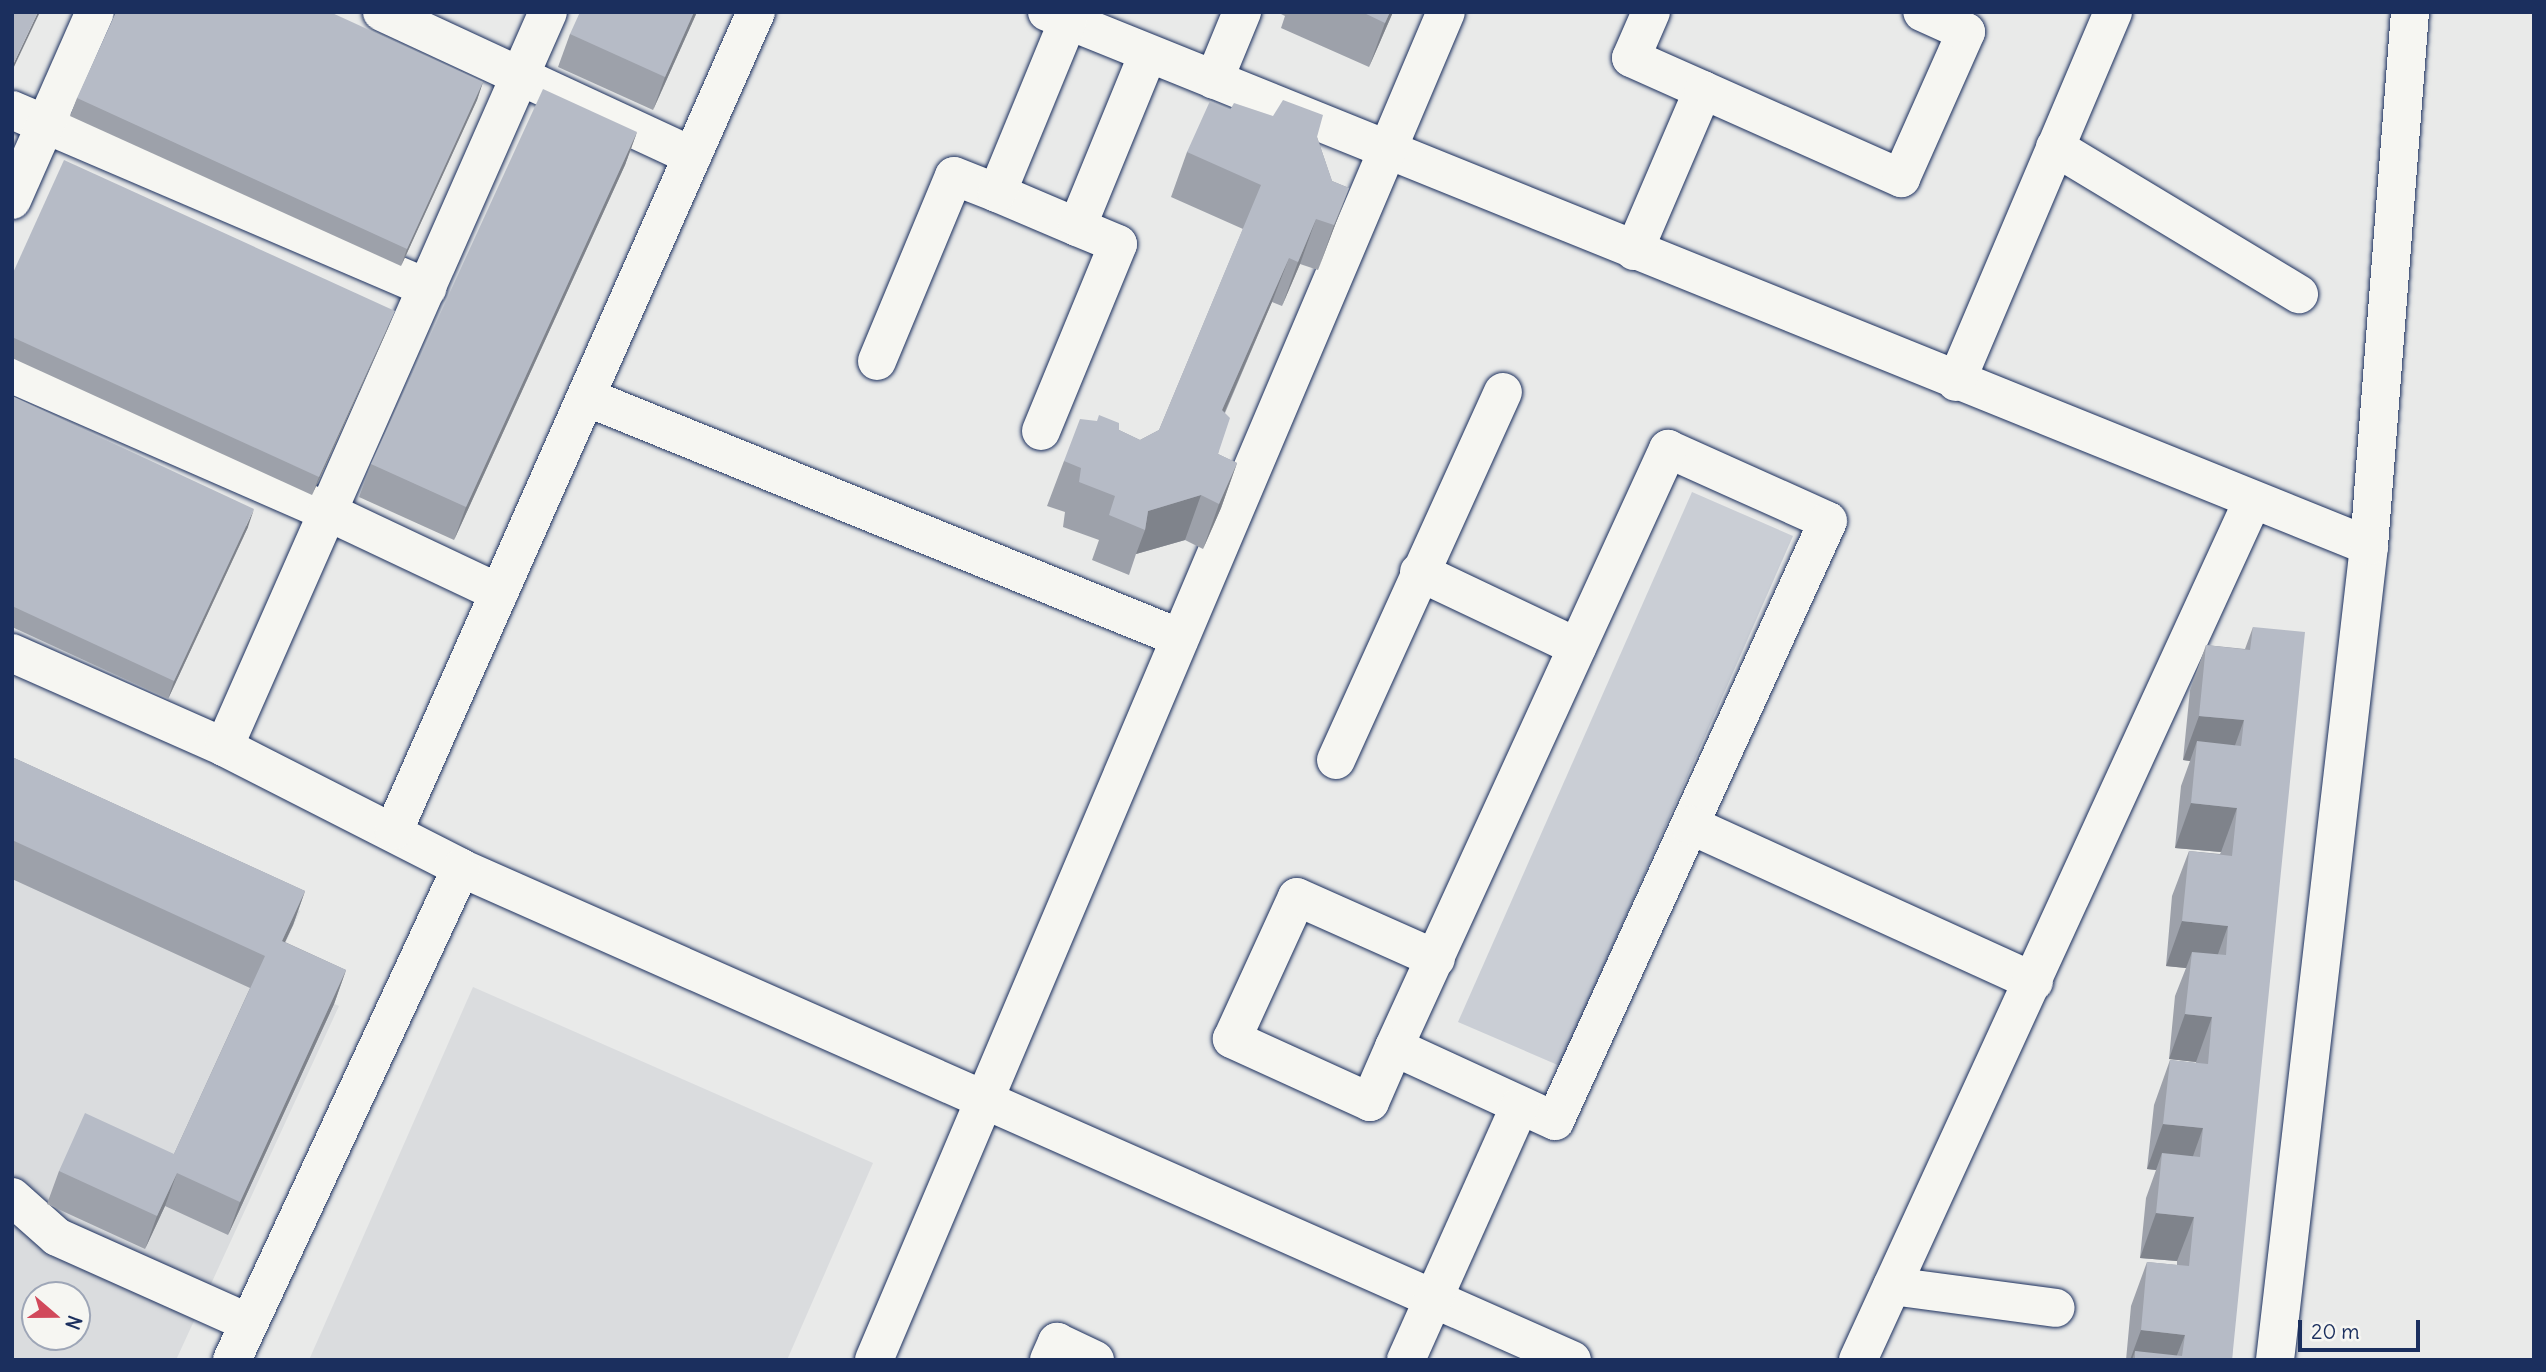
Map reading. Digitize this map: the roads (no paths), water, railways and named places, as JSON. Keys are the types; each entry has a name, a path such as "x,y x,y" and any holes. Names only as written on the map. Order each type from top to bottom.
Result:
{"street":[{"path":"12,200 29,117 95,12"},
{"path":"382,12 692,156"},
{"path":"224,747 548,12"},
{"path":"394,830 755,12"},
{"path":"1214,80 1242,12"},
{"path":"874,1360 1447,12"},
{"path":"1651,12 1631,58 1901,178 1966,32 1922,12"},
{"path":"1956,382 2113,12"},
{"path":"2275,1360 2370,546 2410,12"},
{"path":"997,193 1058,17 2252,502 2370,546"},
{"path":"1077,227 1149,54"},
{"path":"1634,251 1703,90"},
{"path":"29,117 427,288"},
{"path":"2055,147 2299,294"},
{"path":"877,361 954,176 997,193 1118,244 1041,430"},
{"path":"12,374 328,512 499,593"},
{"path":"1335,760 1503,391"},
{"path":"586,397 1180,638"},
{"path":"1394,1047 1555,1121 1828,522 1668,449 1436,959 1394,1047 1370,1102 1232,1039 1297,897 1436,959"},
{"path":"1858,1360 2034,982 2252,502"},
{"path":"1419,572 1577,648"},
{"path":"12,653 224,747 394,830 461,868 1572,1360"},
{"path":"1690,825 2034,982"},
{"path":"232,1360 461,868"},
{"path":"1406,1360 1520,1105"},
{"path":"12,1197 57,1237 250,1323"},
{"path":"1892,1286 2056,1308"},
{"path":"1049,1360 1057,1342 1095,1360"}]}
